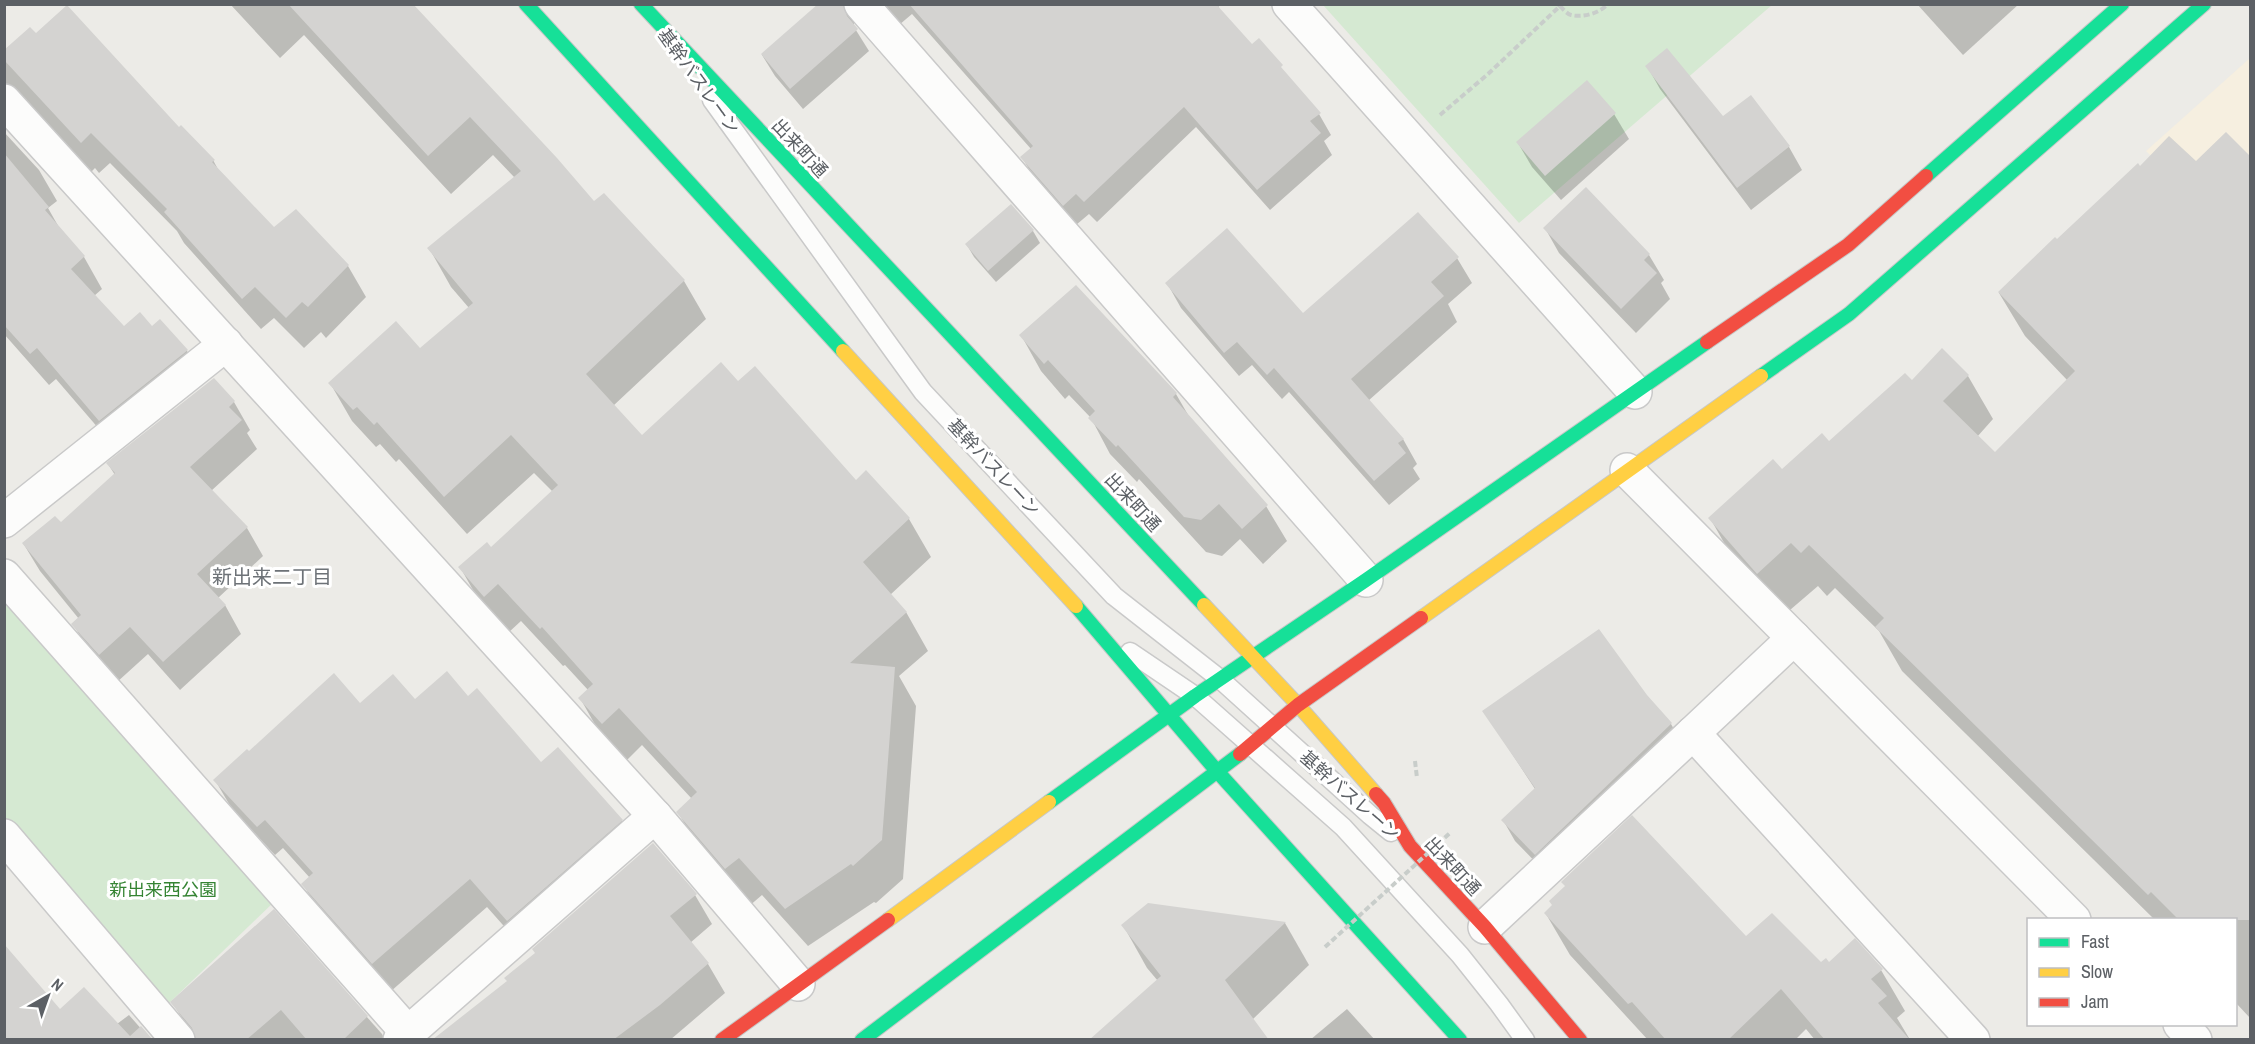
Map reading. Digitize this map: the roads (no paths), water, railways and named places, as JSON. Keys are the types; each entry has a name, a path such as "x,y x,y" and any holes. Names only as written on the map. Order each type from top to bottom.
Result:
{"street":[{"path":"526,4 1099,631 1216,770 1461,1040"},
{"path":"861,4 1366,580"},
{"path":"1289,4 1635,392"},
{"path":"722,1040 1252,655 1366,580 1848,245 2122,4"},
{"path":"862,1040 1250,746 1298,705 1849,314 2205,4"},
{"name":"出来町通","path":"647,11 1298,705 1384,803 1410,846 1485,927 1580,1040"},
{"path":"4,100 655,816 798,984"},
{"path":"4,521 226,344"},
{"path":"1627,470 2072,918"},
{"path":"4,576 404,1036 655,816"},
{"path":"1485,927 1794,638"},
{"path":"1693,733 1973,1040"},
{"path":"4,836 178,1040"},
{"path":"2182,1026 2195,1040"}],"lane":[{"name":"基幹バスレーン","path":"647,11 923,392 1114,596 1220,679 1370,815 1410,846"},
{"name":"基幹バスレーン","path":"1099,631 1195,696 1348,832 1460,956 1525,1040"}],"district":[{"name":"新出来二丁目","path":"272,576"}],"park label":[{"name":"新出来西公園","path":"163,889"}]}
